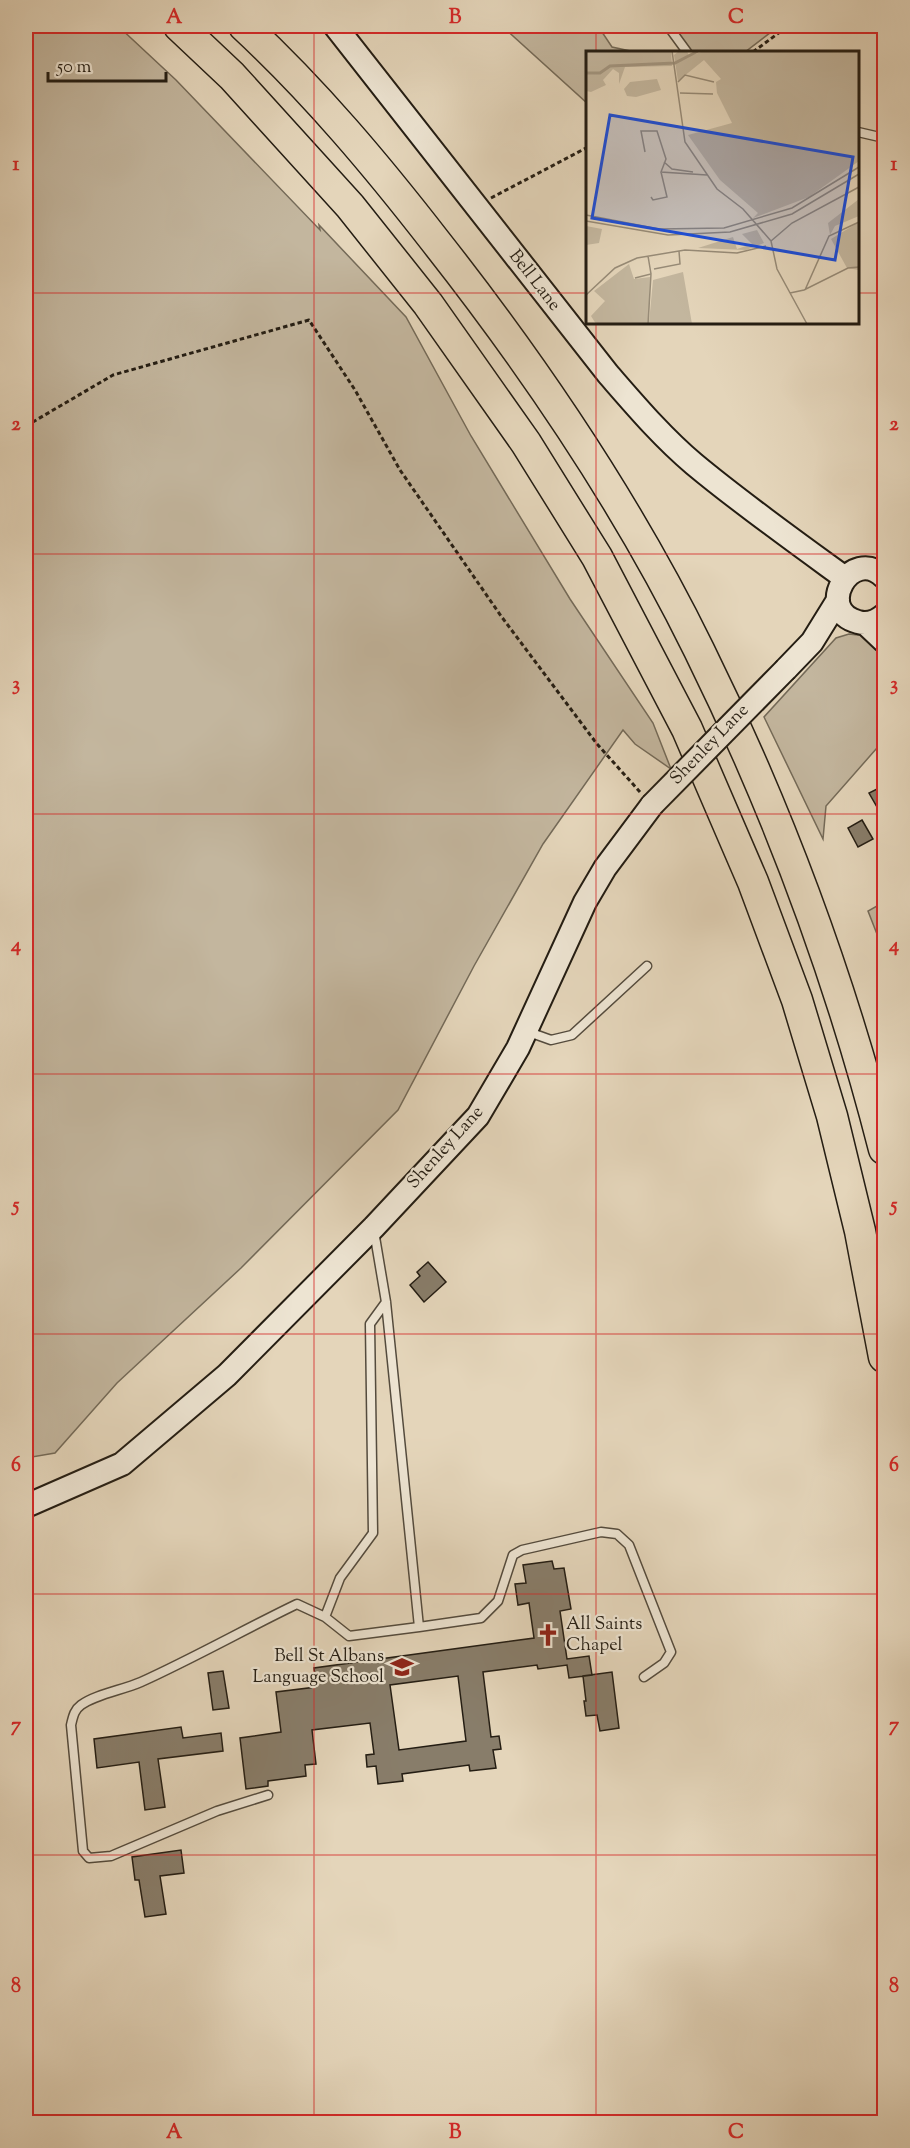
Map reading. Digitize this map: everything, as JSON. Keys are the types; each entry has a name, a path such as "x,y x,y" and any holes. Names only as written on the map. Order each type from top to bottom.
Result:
{"highway":[{"path":"179,26 232,76 350,207 428,304 526,443 597,557 687,729 753,882 797,1000 835,1127 860,1231 885,1357"},
{"path":"244,26 278,57 379,169 480,298 578,438 647,553 699,649 786,845 824,944 885,1149"}],"main road":[{"name":"Bell Lane","path":"335,26 608,374 651,422 693,463 794,542 845,578"},
{"path":"845,578 858,570 866,569 883,575"},
{"name":"Shenley Lane","path":"26,1506 122,1464 227,1375 374,1227 478,1116 518,1048 585,902 606,868 652,805 812,642 838,600 838,592 845,578"},
{"path":"838,600 844,614 869,620 885,641"},
{"name":"Shenley Lane","path":"812,642 869,620"}],"lane":[{"path":"668,26 686,51"},
{"path":"859,132 885,138"},
{"path":"526,1030 551,1040 572,1035 647,966"},
{"path":"374,1227 386,1302 419,1627"},
{"path":"325,1617 340,1578 373,1533 370,1324 386,1302"},
{"path":"268,1795 217,1811 111,1856 89,1858 83,1851 81,1840 72,1733 73,1714 87,1701 130,1687 161,1673 297,1604 325,1617 349,1636 481,1618 498,1601 513,1555 522,1550 601,1532 618,1534 629,1545 671,1652 664,1663 644,1677"}],"path":[{"path":"754,51 788,26"},
{"path":"476,206 586,148"},
{"path":"26,426 113,375 309,320 355,390 400,470 501,616 597,744 652,805"}],"shaded area":[{"path":"26,26 118,26 176,80 406,317 471,436 570,599 653,723 671,769 635,744 623,730 543,844 474,966 398,1110 241,1268 117,1383 55,1453 32,1457 26,1442"},
{"path":"502,26 598,26 612,47 630,51 586,51 586,102"},
{"path":"672,26 779,26 746,51 691,51"},
{"path":"849,634 866,636 884,655 884,740 826,806 823,839 764,717 836,638"},
{"path":"884,902 884,952 868,911"}],"building":[{"path":"885,785 885,821 869,793"},
{"path":"862,820 873,839 858,847 848,828"},
{"path":"428,1262 446,1282 424,1302 410,1285 420,1276 417,1272"},
{"path":"552,1561 554,1569 564,1568 571,1609 560,1611 567,1659 589,1656 592,1675 569,1678 567,1665 538,1669 537,1665 483,1672 491,1737 499,1736 501,1749 493,1750 496,1768 470,1771 469,1765 402,1774 403,1781 378,1784 376,1766 367,1767 366,1755 374,1754 370,1723 312,1730 316,1764 305,1765 306,1776 268,1781 268,1786 246,1789 240,1738 281,1732 276,1692 316,1687 314,1668 534,1638 529,1603 518,1605 515,1584 526,1583 523,1565","holes":["458,1676 466,1741 399,1750 390,1685"]},
{"path":"223,1671 229,1708 213,1710 208,1673"},
{"path":"612,1672 619,1728 600,1731 597,1715 586,1716 583,1676"},
{"path":"181,1727 183,1738 221,1733 223,1751 158,1759 165,1807 145,1810 139,1762 97,1768 94,1739"},
{"path":"181,1850 184,1873 160,1876 166,1914 145,1917 139,1880 135,1880 132,1857"}],"place":[{"name":"All Saints Chapel","path":"548,1635"},
{"name":"Bell St Albans Language School","path":"402,1667"}]}
